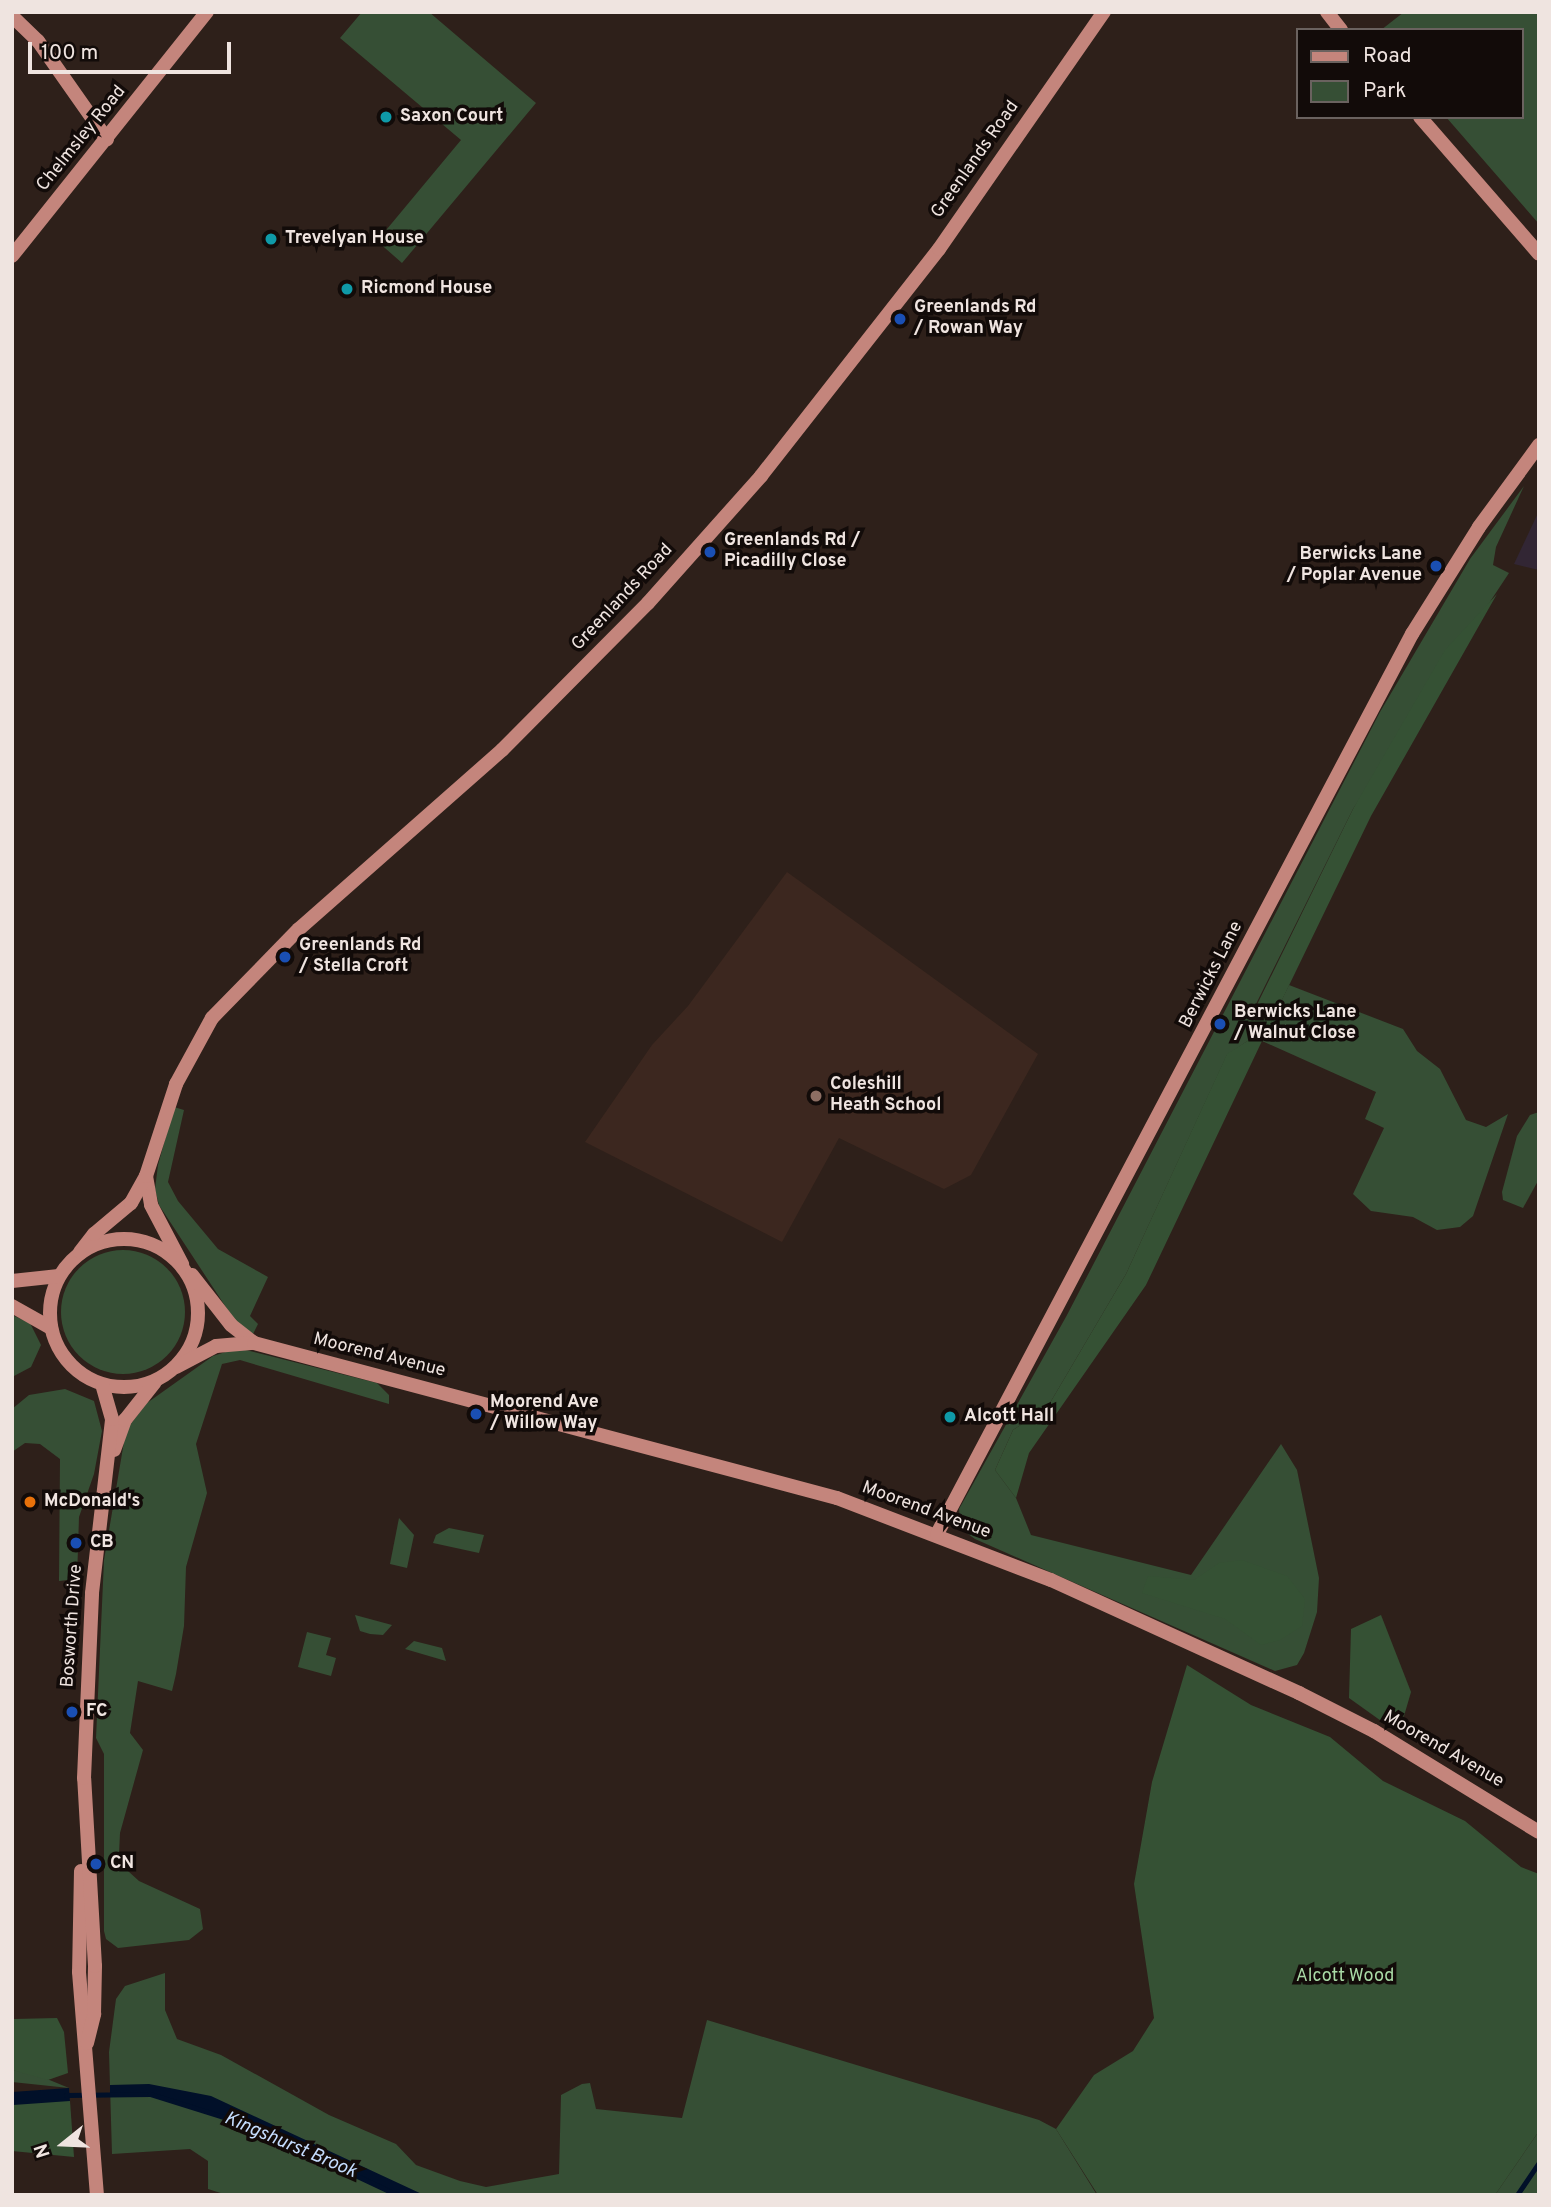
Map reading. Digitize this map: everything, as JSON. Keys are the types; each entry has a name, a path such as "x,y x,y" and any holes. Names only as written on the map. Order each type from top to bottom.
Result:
{"street":[{"name":"Chelmsley Road","path":"12,256 207,12"},
{"name":"Greenlands Road","path":"80,1252 94,1234 131,1203 146,1176 176,1084 212,1018 299,929 502,750 648,603 761,476 939,249 1104,12"},
{"path":"1327,12 1339,28"},
{"path":"12,16 38,41 107,139"},
{"path":"1422,119 1539,254"},
{"name":"Berwicks Lane","path":"937,1534 1412,634 1479,527 1539,445"},
{"path":"146,1176 151,1205 185,1268 198,1306 196,1332 176,1367 156,1381 122,1388 102,1385 71,1366 51,1328 49,1306 59,1276 80,1252 104,1241 133,1239 164,1251 185,1268"},
{"name":"Moorend Avenue","path":"185,1268 231,1325 254,1342"},
{"path":"12,1282 59,1276"},
{"path":"12,1306 51,1328"},
{"name":"Moorend Avenue","path":"176,1367 216,1346 254,1342 837,1498 937,1534 1112,1606 1299,1693 1485,1796 1539,1832"},
{"name":"Bosworth Drive","path":"108,1466 125,1420 156,1381"},
{"name":"Bosworth Drive","path":"97,2195 78,1946 92,1593 112,1419 102,1385"},
{"name":"Bosworth Drive","path":"85,1789 94,1987 87,2043"},
{"path":"82,2004 94,1987"}],"shaded area":[{"path":"1539,511 1539,570 1514,564"},
{"name":"Coleshill Heath School","path":"787,872 1038,1054 971,1175 944,1189 839,1138 782,1242 585,1142 652,1045 688,1006"}],"green space":[{"path":"362,12 429,12 536,103 402,263 377,241 461,140 340,38"},
{"path":"1404,12 1539,12 1539,224 1448,119 1523,119 1523,28 1384,28"},
{"path":"1524,486 1496,547 1493,565 1509,573 1353,809 1255,1006 1247,1025 1249,1040 1227,1055 1126,1274 1047,1408 1013,1430 995,1470 1016,1498 1031,1535 1191,1575 1281,1444 1297,1470 1319,1578 1317,1612 1304,1653 1297,1665 1275,1671 975,1539 961,1529 959,1509 1067,1315 1380,712 1470,559"},
{"path":"1497,594 1371,816 1266,1033 1247,1025 1353,809 1445,650"},
{"path":"1289,985 1403,1029 1417,1051 1440,1069 1466,1120 1486,1127 1508,1114 1473,1216 1460,1227 1437,1230 1413,1217 1371,1211 1353,1194 1384,1128 1365,1119 1376,1092 1262,1041"},
{"path":"1249,1040 1262,1041 1146,1285 1029,1453 1016,1498 995,1470 1013,1430 1047,1408 1126,1274 1227,1054"},
{"path":"174,1107 184,1110 168,1182 178,1201 218,1249 268,1277 250,1316 258,1324 253,1334 235,1321 159,1205 155,1189 158,1165"},
{"path":"1539,1112 1539,1179 1523,1208 1503,1200 1502,1192 1517,1136 1530,1115"},
{"path":"123,1250 147,1255 167,1268 180,1288 185,1312 180,1336 167,1356 147,1369 123,1374 99,1369 79,1356 66,1336 61,1312 66,1288 79,1268 99,1255"},
{"path":"12,1315 30,1323 41,1345 31,1367 14,1376"},
{"path":"238,1348 377,1383 389,1395 389,1404 240,1360 222,1364 196,1444 207,1493 186,1567 184,1626 176,1674 172,1691 138,1681 130,1733 143,1750 120,1833 119,1855 128,1871 139,1881 200,1909 203,1929 189,1940 118,1948 106,1939 104,1931 104,1754 96,1738 104,1560 126,1430 147,1403 213,1356"},
{"path":"65,1389 94,1401 102,1431 94,1474 79,1517 77,1579 59,1581 60,1459 40,1444 25,1443 12,1452 12,1409 29,1395"},
{"path":"399,1518 414,1535 407,1568 390,1564"},
{"path":"449,1528 484,1535 479,1553 433,1543 436,1535"},
{"path":"1242,1560 1287,1576 1305,1599 1302,1626 1280,1640 1261,1645 1225,1619 1142,1593 1148,1576 1194,1580 1219,1563"},
{"path":"355,1615 392,1625 383,1635 370,1634 360,1631"},
{"path":"1381,1615 1411,1692 1404,1716 1391,1728 1349,1698 1351,1629"},
{"path":"307,1632 331,1638 326,1655 336,1658 331,1676 298,1667"},
{"path":"414,1641 442,1648 446,1661 405,1649"},
{"name":"Alcott Wood","path":"1187,1665 1251,1705 1330,1737 1383,1781 1465,1821 1521,1867 1539,1874 1539,2131 1495,2195 1098,2195 1056,2129 1094,2075 1133,2051 1154,2018 1134,1884 1152,1782"},
{"path":"165,1973 165,2010 177,2039 221,2055 329,2115 396,2144 416,2165 460,2181 486,2187 559,2174 561,2095 582,2084 590,2083 596,2109 682,2118 707,2020 1039,2120 1056,2129 1097,2195 227,2195 208,2189 208,2161 190,2149 112,2154 109,2052 116,1999 125,1986"},
{"path":"57,2018 64,2032 68,2073 48,2080 12,2070 14,2019"},
{"path":"12,2070 35,2074 69,2088 12,2082"},
{"path":"12,2101 70,2101 74,2157 12,2151"},
{"path":"1539,2131 1539,2195 1495,2195"}],"water":[{"path":"149,2084 211,2096 424,2195 398,2195 249,2125 150,2094 110,2095 110,2085"},
{"path":"69,2088 70,2101 13,2105 12,2092"}],"waterway":[{"name":"Kingshurst Brook","path":"66,2095 150,2094 249,2125 398,2195"},
{"path":"1517,2195 1539,2162"}],"place":[{"name":"Saxon Court","path":"386,117"},
{"name":"Trevelyan House","path":"271,239"},
{"name":"Ricmond House","path":"347,289"},
{"name":"Greenlands Rd / Rowan Way","path":"900,319"},
{"name":"Greenlands Rd / Picadilly Close","path":"710,552"},
{"name":"Berwicks Lane / Poplar Avenue","path":"1436,566"},
{"name":"Greenlands Rd / Stella Croft","path":"285,957"},
{"name":"Berwicks Lane / Walnut Close","path":"1220,1024"},
{"name":"Coleshill Heath School","path":"816,1096"},
{"name":"Moorend Ave / Willow Way","path":"476,1414"},
{"name":"Alcott Hall","path":"950,1417"},
{"name":"McDonald's","path":"30,1502"},
{"name":"CB","path":"76,1543"},
{"name":"FC","path":"72,1712"},
{"name":"CN","path":"96,1864"}]}
